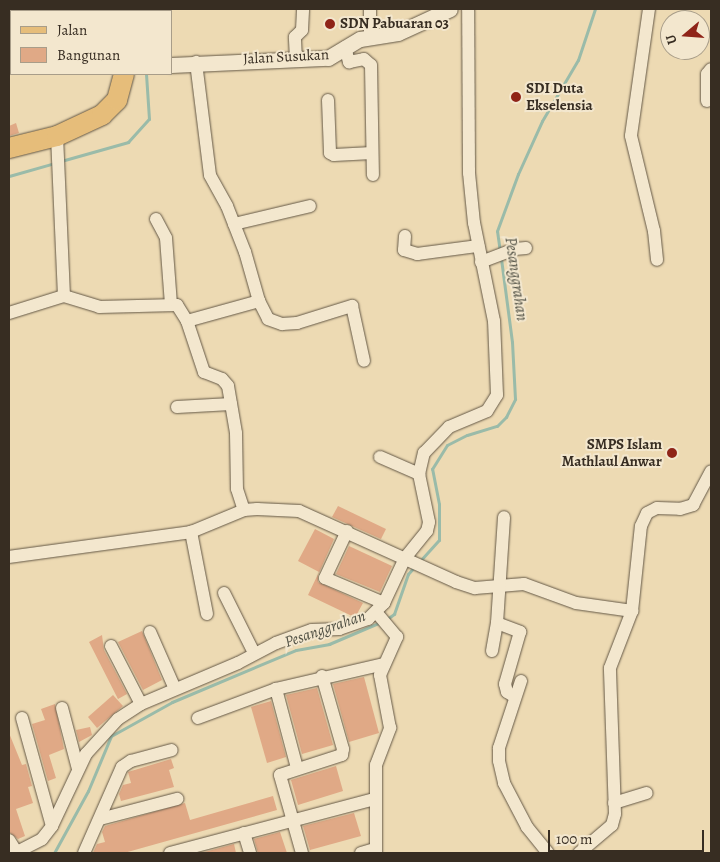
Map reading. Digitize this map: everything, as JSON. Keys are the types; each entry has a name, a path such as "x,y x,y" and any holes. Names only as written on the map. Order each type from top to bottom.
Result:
{"main road":[{"path":"9,148 58,144 110,109 117,100 124,75"}],"street":[{"path":"296,59 295,37 302,30 302,9"},
{"path":"370,9 370,38"},
{"name":"Jalan Susukan","path":"172,65 196,62 328,58 345,47 370,38 398,34 450,9"},
{"path":"13,848 29,848 42,839 52,826 78,770 95,740 118,719 140,704 254,653 312,630 358,624 381,611 412,561 427,531 429,522 419,474 424,453 449,427 487,411 497,395 494,321 485,260 478,246 467,136 468,9"},
{"path":"649,9 631,136 654,232 657,260"},
{"path":"345,47 349,62 364,59 371,65 372,175"},
{"path":"196,62 208,167 234,224 259,301 268,319 282,324 297,324 352,306 364,361"},
{"path":"707,101 707,74 711,69"},
{"path":"328,100 330,153 334,156 372,153"},
{"path":"58,144 64,296"},
{"path":"234,224 310,206"},
{"path":"156,219 166,238 171,304"},
{"path":"405,236 404,250 417,254 478,246"},
{"path":"485,260 526,248"},
{"path":"9,313 64,296 99,308 177,305 187,321 202,368 228,386 236,433 237,489 244,510"},
{"path":"187,321 259,301"},
{"path":"177,408 231,404"},
{"path":"380,457 419,474"},
{"path":"579,853 612,825 614,803 610,668 632,611 641,526 648,513 656,508 680,509 693,505 711,471"},
{"path":"9,557 191,532 244,510 299,511 347,531 456,582 475,588 498,588 524,584 571,602 632,611"},
{"path":"492,651 498,623 498,588 504,516"},
{"path":"347,531 325,578 381,611 397,637 394,648 384,664 380,675 390,728 376,765 374,799 375,851 361,853"},
{"path":"191,532 207,614"},
{"path":"224,593 254,653"},
{"path":"498,623 520,632 505,684 507,692 515,697"},
{"path":"150,632 175,689"},
{"path":"111,646 140,704"},
{"path":"198,718 276,689 322,676 384,664"},
{"path":"302,853 280,775 342,755 343,749 322,676"},
{"path":"521,681 499,748 499,761 504,783 527,827 548,853"},
{"path":"276,689 297,768"},
{"path":"62,708 78,770"},
{"path":"22,718 52,826"},
{"path":"84,853 122,767 131,761 172,750"},
{"path":"614,803 646,793"},
{"path":"100,819 177,799"},
{"path":"170,853 199,849 244,833 374,799"},
{"path":"244,833 250,853"}],"building":[{"path":"16,123 19,133 9,136 9,126"},
{"path":"338,506 386,529 381,539 332,517"},
{"path":"315,529 334,539 318,575 318,582 363,603 357,614 352,616 308,595 319,572 298,561"},
{"path":"349,546 392,566 380,592 336,574"},
{"path":"142,631 162,680 143,690 118,642"},
{"path":"102,635 104,650 127,694 118,699 89,642"},
{"path":"364,677 379,733 349,742 333,684"},
{"path":"317,688 333,745 302,754 286,695"},
{"path":"113,695 123,706 97,728 88,717"},
{"path":"271,701 286,757 267,763 251,707"},
{"path":"55,704 64,749 49,755 56,778 48,781 32,724 45,720 41,709"},
{"path":"90,727 92,735 79,742 76,730"},
{"path":"9,733 22,765 26,764 32,786 28,787 33,803 16,809 25,836 18,839 9,832"},
{"path":"171,759 174,768 169,770 174,787 121,801 119,794 123,785 131,783 128,772"},
{"path":"336,766 343,791 298,805 291,780"},
{"path":"273,796 277,810 124,853 93,853 97,844 105,842 102,832 105,826 185,803 190,820"},
{"path":"354,813 361,836 310,850 303,826"},
{"path":"280,832 287,853 258,853 254,839"},
{"path":"234,844 236,853 201,853"}],"waterway":[{"name":"Pesanggrahan","path":"500,252 497,231 518,174 542,121 578,60 595,9"},
{"path":"61,161 128,142 149,119 146,75"},
{"path":"9,176 55,163"},
{"name":"Pesanggrahan","path":"419,562 439,540 439,504 432,469 447,445 467,435 497,426 506,417 515,399 512,342 501,258"},
{"name":"Pesanggrahan","path":"387,619 394,614 408,574 414,567"},
{"name":"Pesanggrahan","path":"54,853 88,791 111,736 172,702 296,650 329,644 381,622"}],"place":[{"name":"SDN Pabuaran 03","path":"330,24"},
{"name":"SDI Duta Ekselensia","path":"516,97"},
{"name":"SMPS Islam Mathlaul Anwar","path":"672,453"}]}
